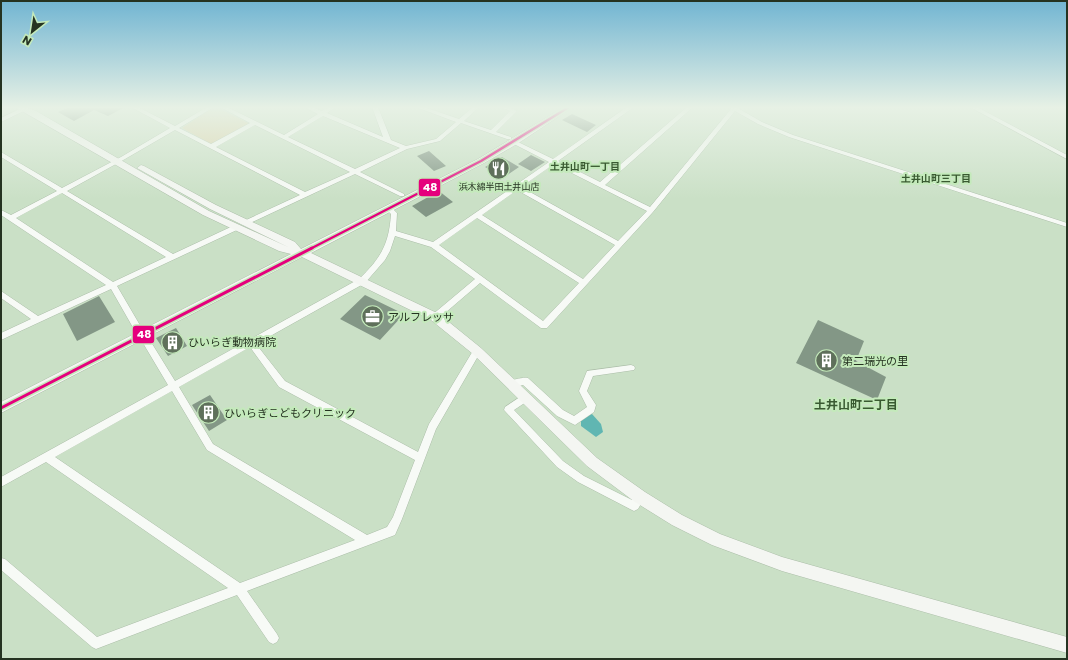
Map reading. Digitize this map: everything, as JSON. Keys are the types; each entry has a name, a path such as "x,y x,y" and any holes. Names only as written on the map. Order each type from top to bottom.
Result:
{"street":[{"path":"79,138 213,207 292,244 299,252"},
{"path":"84,138 206,213 282,249 299,252 435,317 477,351 592,462 640,497 684,523 717,540 782,564 1065,643"},
{"path":"11,218 120,160 158,138"},
{"path":"194,138 305,195"},
{"path":"211,147 227,138"},
{"path":"286,138 402,195"},
{"path":"382,138 405,148"},
{"path":"246,223 405,148 438,140 440,138"},
{"path":"507,138 651,210"},
{"path":"299,252 402,195 514,138"},
{"path":"1,408 141,333 299,252 389,209 515,138"},
{"path":"434,245 587,138"},
{"path":"601,185 655,138"},
{"path":"394,232 434,245 544,326 651,210 709,138"},
{"path":"797,138 1067,225"},
{"path":"1031,138 1067,157"},
{"path":"1,154 172,257"},
{"path":"517,187 620,245"},
{"path":"1,482 362,281 377,267 388,248 394,232 394,213 389,209"},
{"path":"1,212 112,285 210,447 365,540"},
{"path":"477,215 584,283"},
{"path":"1,337 237,227"},
{"path":"435,317 480,279"},
{"path":"1,294 38,320"},
{"path":"1,400 141,333"},
{"path":"251,343 282,384 420,458"},
{"path":"1,563 96,642 391,531 432,427 477,351"},
{"path":"512,384 525,381 560,414 575,421 591,409 592,404 583,391 590,373 631,368"},
{"path":"526,397 508,410 560,464 581,479 634,506 640,497"},
{"path":"47,457 239,589 273,638"}],"shaded area":[{"path":"200,138 222,138 211,144"}],"water":[{"path":"592,414 601,424 603,432 596,437 581,426 581,421 584,416"}],"building":[{"path":"429,151 446,166 434,171 417,156"},
{"path":"531,155 545,162 531,171 518,164"},
{"name":"浜木綿半田土井山店","path":"502,157 519,167 503,178 485,167"},
{"path":"439,191 453,202 426,217 412,206"},
{"name":"アルフレッサ","path":"365,295 404,314 380,340 340,319"},
{"path":"99,296 115,322 77,341 63,314"},
{"name":"第二瑞光の里","path":"818,320 864,341 856,361 886,377 877,400 796,363"},
{"name":"ひいらぎ動物病院","path":"176,328 187,346 168,356 156,338"},
{"name":"ひいらぎこどもクリニック","path":"210,395 227,420 209,431 192,405"}],"transit line":[{"name":"48","path":"1,408 481,161 521,138"}],"place":[{"name":"浜木綿半田土井山店","path":"499,168"},
{"name":"アルフレッサ","path":"372,317"},
{"name":"ひいらぎ動物病院","path":"172,342"},
{"name":"第二瑞光の里","path":"827,361"},
{"name":"ひいらぎこどもクリニック","path":"209,413"}],"district":[{"name":"土井山町一丁目","path":"585,166"},
{"name":"土井山町三丁目","path":"936,178"},
{"name":"土井山町二丁目","path":"856,405"}]}
